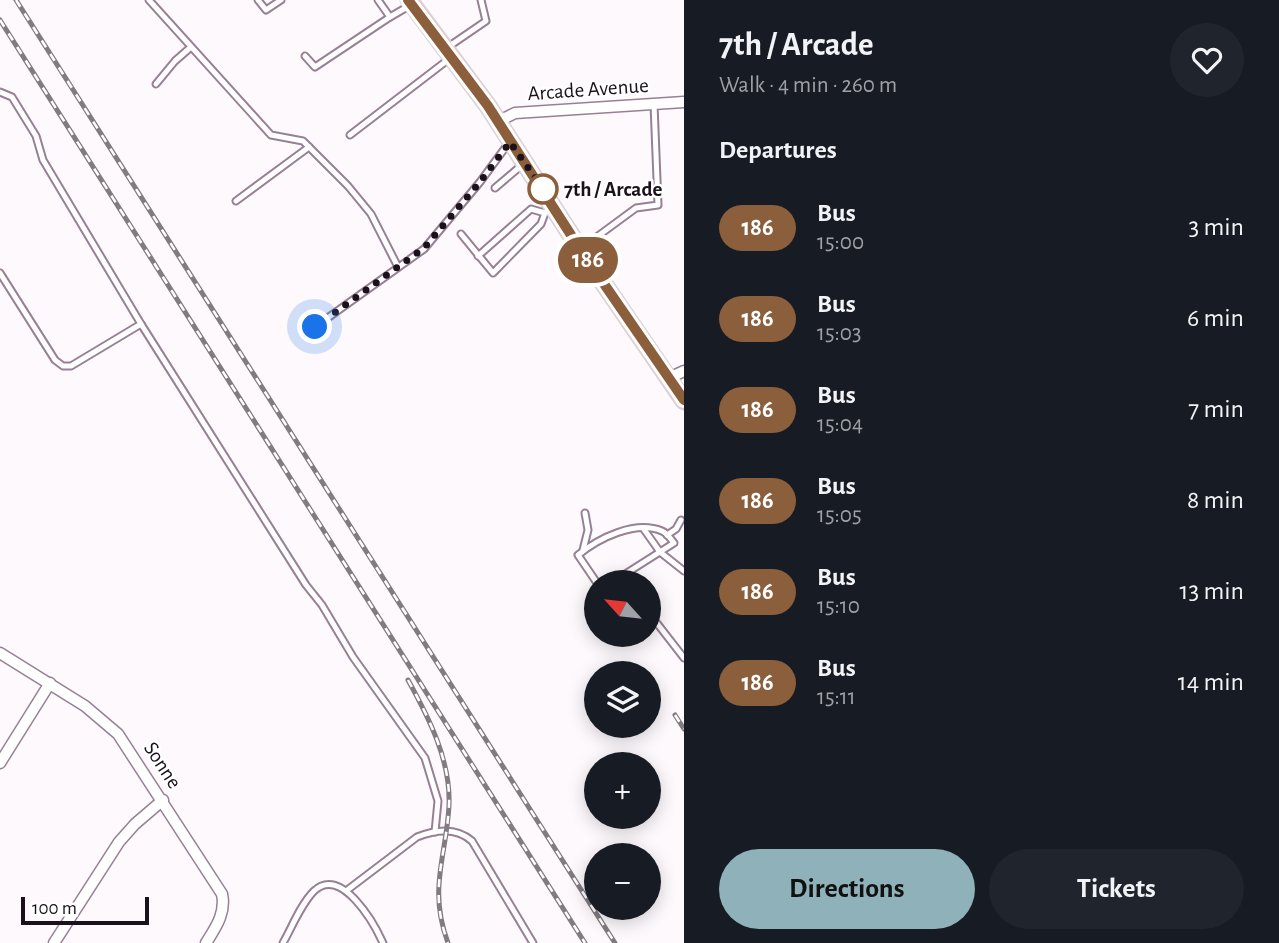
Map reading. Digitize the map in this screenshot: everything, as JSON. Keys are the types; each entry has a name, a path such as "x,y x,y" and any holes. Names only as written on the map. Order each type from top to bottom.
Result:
{"main road":[{"path":"410,2 475,88 524,163 549,210 677,374 684,401"}],"street":[{"name":"Arcade Avenue","path":"497,122 515,113 684,102"},
{"name":"Sonne","path":"0,653 85,706 118,734 222,894 224,910 206,943"},
{"path":"0,763 50,683"},
{"path":"54,943 119,842 163,800"}],"lane":[{"path":"149,0 271,135 303,141 309,147 371,214 398,267"},
{"path":"258,0 266,10 281,0"},
{"path":"378,0 390,17"},
{"path":"350,135 486,20 481,0"},
{"path":"306,56 315,67 410,2"},
{"path":"156,84 191,47"},
{"path":"0,92 12,97 36,136 43,160 141,324 353,657 425,758 438,800 435,832"},
{"path":"580,249 636,208 658,205 654,103"},
{"path":"315,327 424,248 510,142"},
{"path":"236,201 309,147"},
{"path":"495,188 524,163"},
{"path":"461,234 478,256 492,273 541,224 549,210 531,209 478,256"},
{"path":"0,273 55,360 63,366 71,366 141,324"},
{"path":"583,550 588,530 585,513"},
{"path":"588,570 578,555 583,550 618,533 643,528 666,533 676,529 681,520"},
{"path":"643,528 660,552 684,571"},
{"path":"636,570 674,543 666,533"},
{"path":"662,630 684,658"},
{"path":"346,891 417,837 435,832 455,831 472,841 533,943"},
{"path":"283,943 316,890 328,885 336,885 356,900 383,943"}],"railway":[{"path":"16,0 615,943"},
{"path":"0,20 585,943"},
{"path":"408,680 437,740 449,789 439,890 442,924 448,943"},
{"path":"675,715 684,729"}],"bus line":[{"name":"186","path":"408,0 488,106 580,249 684,400"}],"place":[{"name":"7th / Arcade","path":"543,189"}],"route":[{"path":"315,327 424,248 510,142 543,189"}]}
